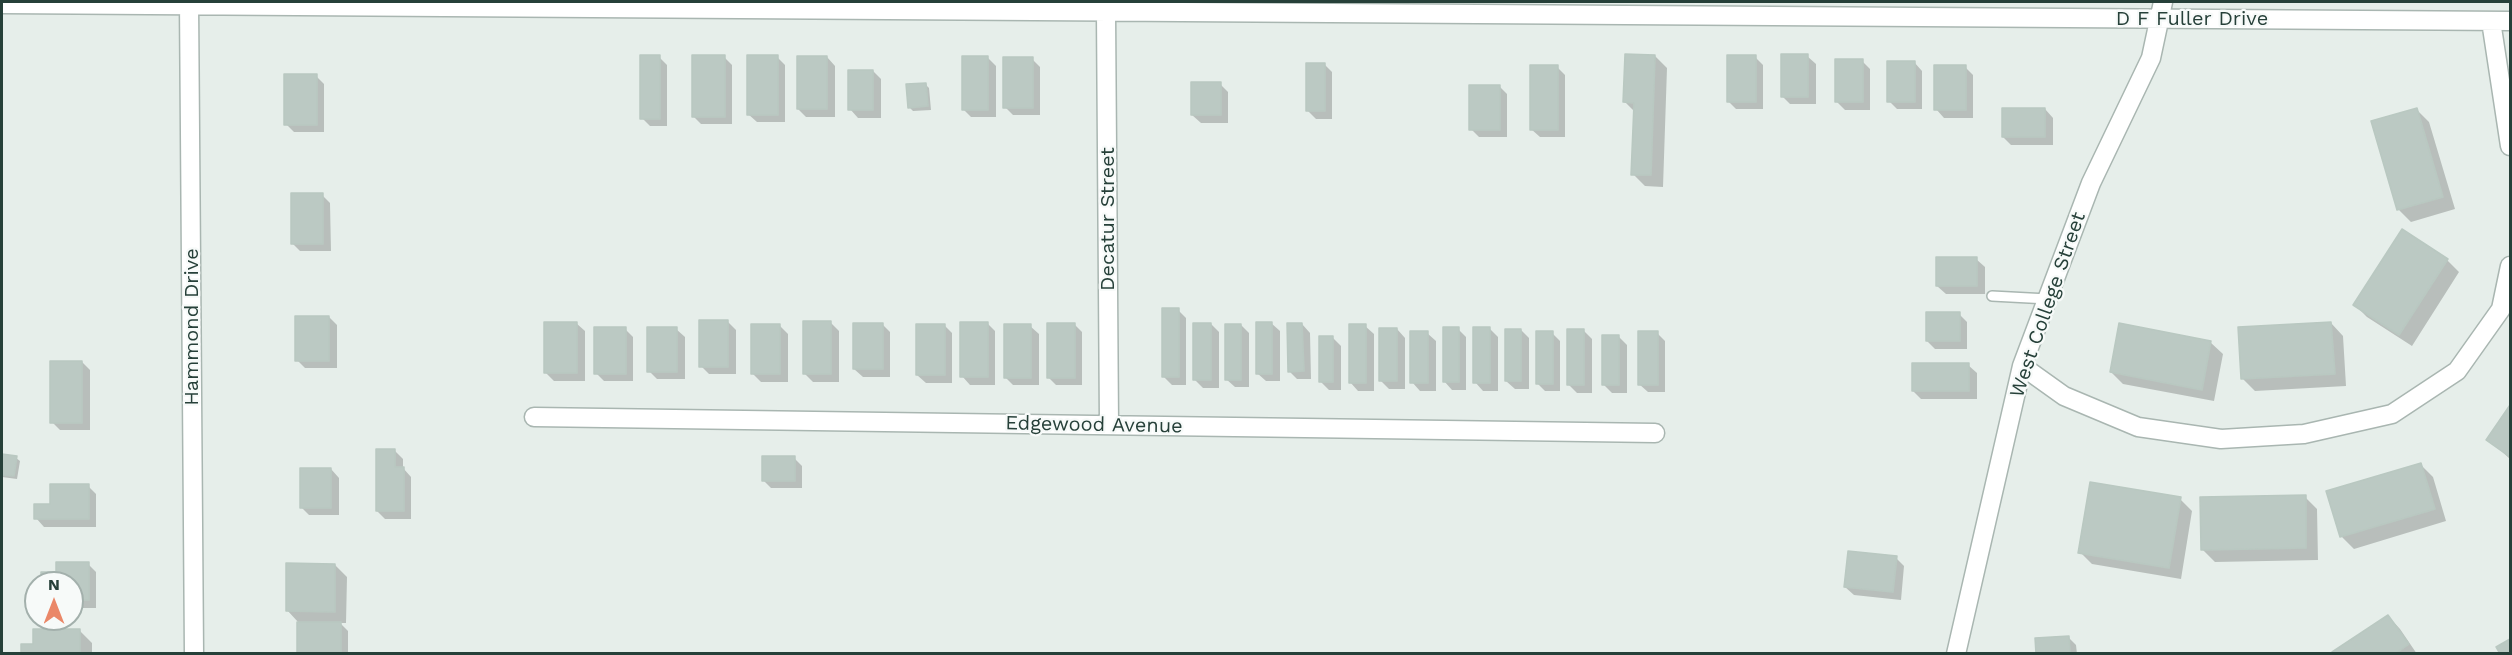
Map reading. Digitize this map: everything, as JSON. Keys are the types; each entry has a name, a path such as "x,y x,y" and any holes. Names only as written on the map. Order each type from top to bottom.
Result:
{"street":[{"name":"D F Fuller Drive","path":"2,4 189,3 1106,13 2162,10 2511,21"},
{"name":"Hammond Drive","path":"189,3 194,654"},
{"name":"West College Street","path":"1956,654 2022,366 2091,183 2151,58 2162,10"},
{"name":"Decatur Street","path":"1106,13 1109,425"},
{"path":"2492,21 2511,146"},
{"path":"2022,366 2064,396 2138,427 2221,439 2304,434 2392,414 2457,371 2501,309 2511,266"},
{"name":"Edgewood Avenue","path":"534,417 1654,433"}],"lane":[{"path":"1992,296 2048,299"}],"building":[{"path":"1625,54 1655,55 1651,175 1631,175 1634,103 1623,102"},
{"path":"1781,54 1808,54 1808,97 1781,97"},
{"path":"640,55 660,55 660,119 640,119"},
{"path":"692,55 725,55 725,117 692,117"},
{"path":"747,55 778,55 778,115 747,115"},
{"path":"1727,55 1756,55 1756,102 1727,102"},
{"path":"797,56 827,56 827,109 797,109"},
{"path":"962,56 988,56 988,110 962,110"},
{"path":"1003,57 1033,57 1033,108 1003,108"},
{"path":"1835,59 1863,59 1863,102 1835,102"},
{"path":"1887,61 1915,61 1915,102 1887,102"},
{"path":"1306,63 1325,63 1325,111 1306,111"},
{"path":"1530,65 1558,65 1558,130 1530,130"},
{"path":"1934,65 1966,65 1966,110 1934,110"},
{"path":"848,70 873,70 873,110 848,110"},
{"path":"284,74 317,74 317,125 284,125"},
{"path":"1191,82 1221,82 1221,115 1191,115"},
{"path":"926,83 928,106 908,108 906,84"},
{"path":"1469,85 1500,85 1500,130 1469,130"},
{"path":"2002,108 2045,108 2045,137 2002,137"},
{"path":"2417,108 2443,197 2397,210 2371,121"},
{"path":"291,193 323,193 323,244 291,244"},
{"path":"2402,229 2448,259 2399,335 2353,305"},
{"path":"1936,257 1977,257 1977,286 1936,286"},
{"path":"1162,308 1179,308 1179,377 1162,377"},
{"path":"1926,312 1960,312 1960,341 1926,341"},
{"path":"295,316 329,316 329,361 295,361"},
{"path":"699,320 728,320 728,367 699,367"},
{"path":"803,321 831,321 831,374 803,374"},
{"path":"544,322 577,322 577,373 544,373"},
{"path":"960,322 988,322 988,377 960,377"},
{"path":"1256,322 1272,322 1272,374 1256,374"},
{"path":"2331,322 2335,374 2241,379 2238,327"},
{"path":"853,323 883,323 883,369 853,369"},
{"path":"1047,323 1075,323 1075,378 1047,378"},
{"path":"1193,323 1211,323 1211,380 1193,380"},
{"path":"1287,323 1302,323 1304,371 1288,372"},
{"path":"2119,323 2211,341 2202,390 2110,372"},
{"path":"751,324 780,324 780,374 751,374"},
{"path":"916,324 945,324 945,375 916,375"},
{"path":"1004,324 1031,324 1031,378 1004,378"},
{"path":"1225,324 1241,324 1241,380 1225,380"},
{"path":"1349,324 1366,324 1366,383 1349,383"},
{"path":"594,327 626,327 626,374 594,374"},
{"path":"647,327 677,327 677,372 647,372"},
{"path":"1443,327 1459,327 1459,382 1443,382"},
{"path":"1473,327 1490,327 1490,383 1473,383"},
{"path":"1379,328 1397,328 1397,381 1379,381"},
{"path":"1505,329 1521,329 1521,381 1505,381"},
{"path":"1567,329 1584,329 1584,385 1567,385"},
{"path":"1410,331 1428,331 1428,383 1410,383"},
{"path":"1536,331 1553,331 1553,384 1536,384"},
{"path":"1638,331 1658,331 1658,385 1638,385"},
{"path":"1602,335 1619,335 1619,385 1602,385"},
{"path":"1319,336 1333,336 1333,382 1319,382"},
{"path":"50,361 82,361 82,423 50,423"},
{"path":"1912,363 1969,363 1969,391 1912,391"},
{"path":"2510,405 2510,457 2486,440"},
{"path":"376,449 395,449 395,467 404,467 404,511 376,511"},
{"path":"2,454 17,456 14,476 2,475"},
{"path":"762,456 795,456 795,481 762,481"},
{"path":"2421,463 2435,509 2340,537 2326,491"},
{"path":"300,468 331,468 331,508 300,508"},
{"path":"2090,482 2181,497 2169,568 2078,553"},
{"path":"50,484 89,484 89,519 34,519 34,504 50,504"},
{"path":"2306,495 2306,548 2201,550 2200,497"},
{"path":"1848,551 1897,556 1893,592 1844,587"},
{"path":"56,562 89,562 89,600 84,600 84,571 56,571"},
{"path":"286,563 335,564 335,612 286,611"},
{"path":"2388,615 2409,644 2395,654 2333,654 2332,652"},
{"path":"297,622 341,622 341,653 297,653"},
{"path":"33,631 80,631 80,654 21,654 21,644 33,644"},
{"path":"2069,636 2070,654 2036,654 2035,638"},
{"path":"2510,639 2510,654 2500,654 2496,647"}]}
